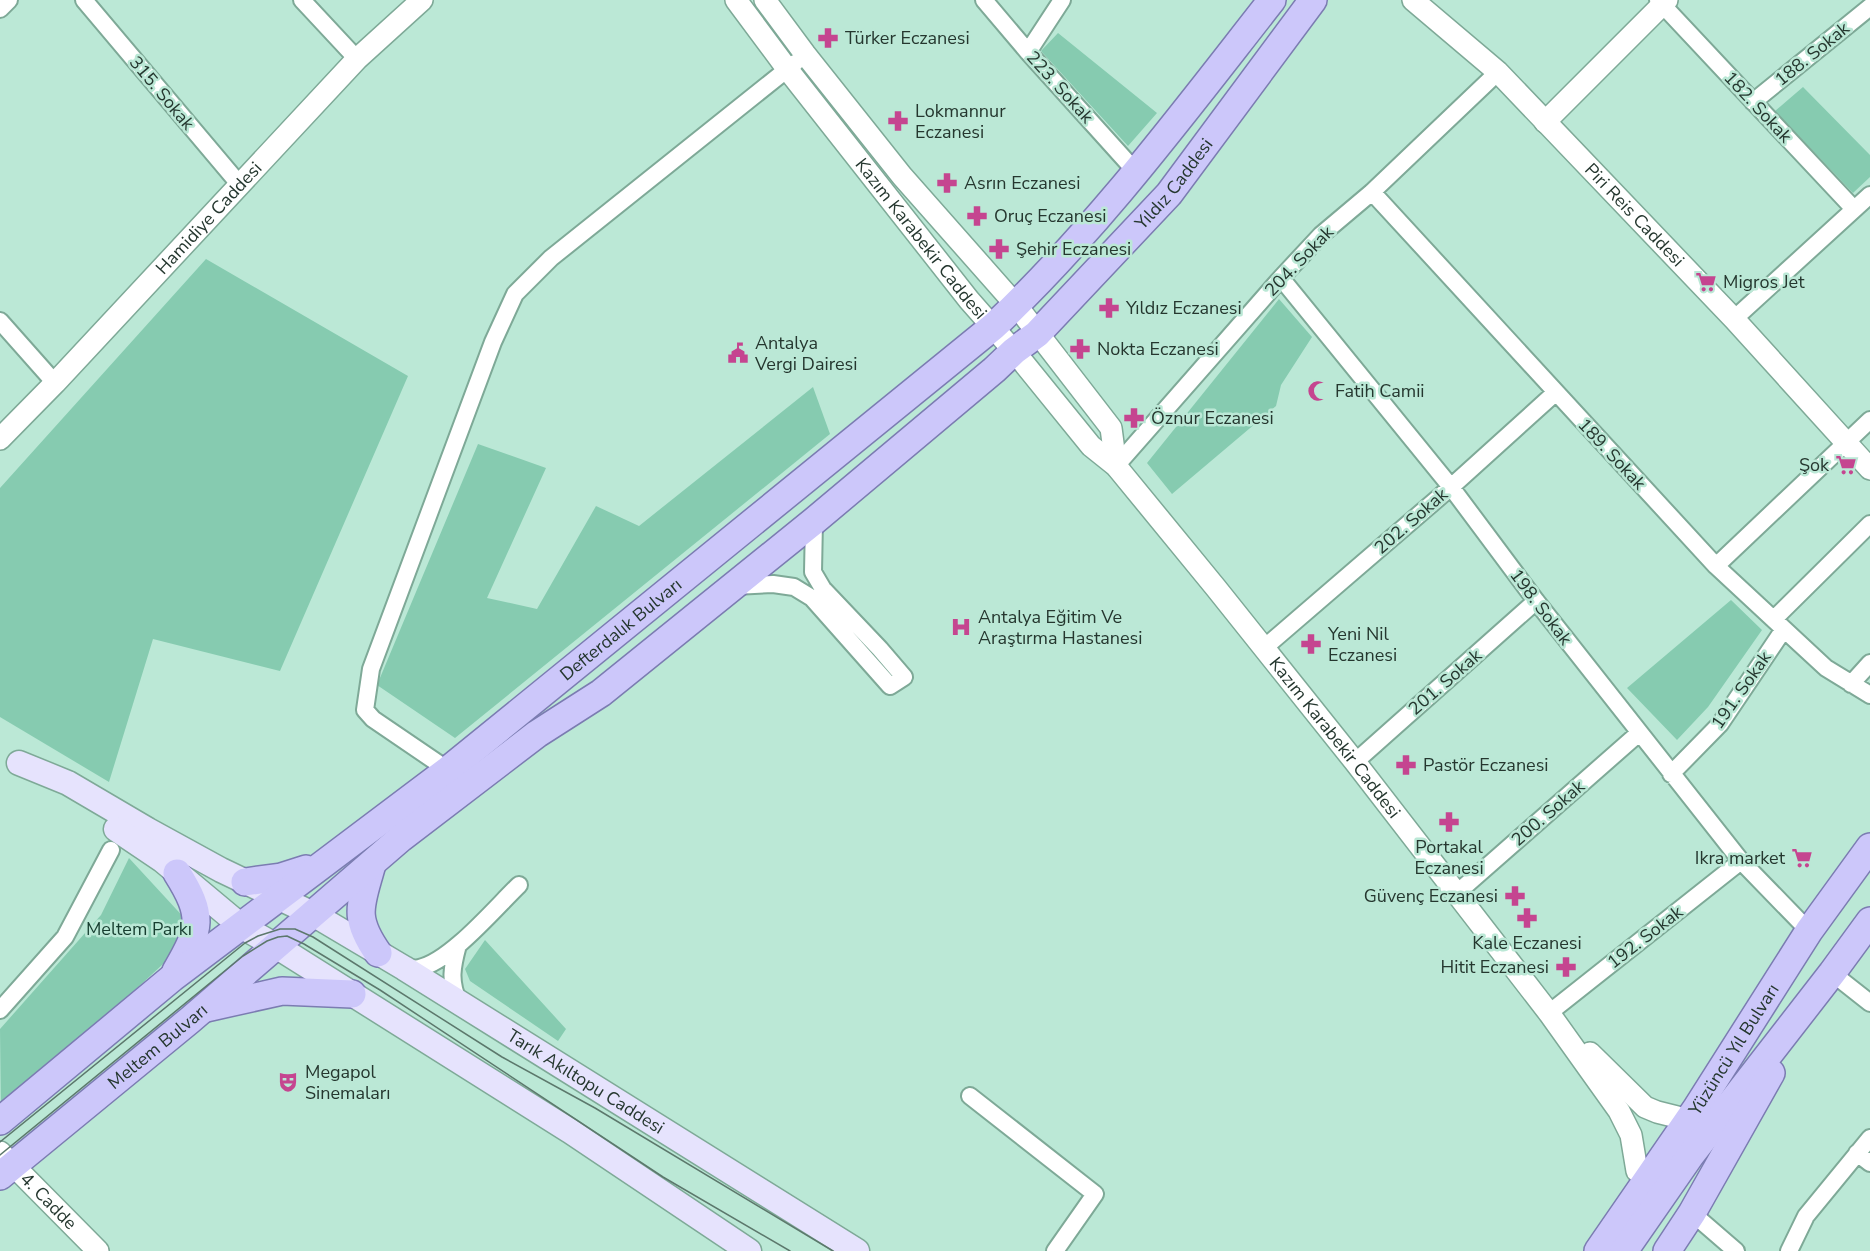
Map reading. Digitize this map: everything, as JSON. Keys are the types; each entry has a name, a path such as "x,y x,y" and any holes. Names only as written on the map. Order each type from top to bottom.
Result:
{"main road":[{"name":"Yıldız Caddesi","path":"994,326 1137,173 1272,0"},
{"name":"Yıldız Caddesi","path":"1014,351 1037,334 1169,194 1313,0"},
{"name":"Defterdalık Bulvarı","path":"241,926 448,770 994,326"},
{"name":"Defterdalık Bulvarı","path":"313,914 372,864 537,734 601,693 814,521 1014,351"},
{"path":"9,757 59,796 121,831 162,860 241,926 570,1131 749,1251"},
{"name":"Tarık Akıltopu Caddesi","path":"9,757 68,783 148,831 245,882 313,914 404,968 857,1251"},
{"name":"Yüzüncü Yıl Bulvarı","path":"1598,1251 1696,1109 1809,931 1870,848"},
{"path":"245,882 281,877 305,869 339,852"},
{"path":"372,864 360,912 366,936 378,953"},
{"path":"172,978 195,934 197,915 191,896 177,873"},
{"name":"Meltem Bulvarı","path":"4,1164 202,1009 313,914"},
{"name":"Yüzüncü Yıl Bulvarı","path":"1624,1251 1690,1156 1870,921"},
{"path":"0,1121 172,978 241,926"},
{"path":"1578,1251 1783,974"},
{"path":"202,1009 282,991 352,994"},
{"path":"1667,1251 1692,1213 1815,994"},
{"path":"1647,1251 1712,1155 1815,994"}],"street":[{"path":"0,9 9,0"},
{"name":"315. Sokak","path":"84,0 240,185"},
{"path":"302,0 357,59"},
{"name":"Hamidiye Caddesi","path":"0,439 56,383 357,59 422,0"},
{"name":"Kazım Karabekir Caddesi","path":"736,0 788,70 962,290 1091,446 1116,466 1355,762 1550,1012"},
{"name":"Kazım Karabekir Caddesi","path":"765,0 902,176 1016,305 1111,428 1116,466"},
{"name":"223. Sokak","path":"984,0 1137,173"},
{"path":"1028,52 1062,0"},
{"name":"Piri Reis Caddesi","path":"1413,0 1498,72 1734,319 1870,469"},
{"path":"1545,122 1662,1"},
{"name":"182. Sokak","path":"1662,1 1854,209"},
{"name":"188. Sokak","path":"1753,102 1870,7"},
{"path":"448,770 373,718 366,710 371,669 493,342 515,294 551,258 788,70 805,54"},
{"name":"204. Sokak","path":"1116,466 1281,278 1322,235 1372,192 1498,72"},
{"name":"189. Sokak","path":"1372,192 1716,566 1826,668 1870,695"},
{"path":"1734,319 1870,195"},
{"name":"198. Sokak","path":"1281,278 1451,487 1639,734 1741,861 1809,931"},
{"path":"0,321 56,383"},
{"name":"202. Sokak","path":"1264,648 1451,487 1555,393"},
{"path":"1716,566 1870,420"},
{"path":"731,586 773,584 794,587 812,598 890,686 904,677 823,589 813,572 814,521"},
{"name":"191. Sokak","path":"1671,774 1720,724 1779,624 1870,524"},
{"name":"201. Sokak","path":"1355,762 1536,601"},
{"path":"1851,684 1870,663"},
{"name":"200. Sokak","path":"1457,893 1639,734"},
{"path":"0,1010 65,938 111,850"},
{"name":"192. Sokak","path":"1550,1012 1741,861"},
{"path":"404,968 420,968 459,945 519,885"},
{"path":"459,945 452,972 453,990 459,1003"},
{"path":"1832,973 1870,1003"},
{"path":"1550,1012 1645,1107 1677,1117"},
{"path":"1550,1012 1619,1111 1631,1135 1637,1171"},
{"path":"970,1096 1095,1194 1055,1251"},
{"path":"1789,1251 1806,1216 1864,1158 1870,1138"},
{"name":"4. Cadde","path":"4,1164 98,1251"},
{"path":"1692,1213 1736,1251"}],"green space":[{"path":"1058,33 1157,113 1128,146 1041,51"},
{"path":"1803,87 1870,155 1870,177 1853,193 1775,111"},
{"path":"206,259 408,376 280,671 153,639 109,782 0,717 0,488"},
{"path":"1279,299 1312,337 1281,385 1276,406 1172,494 1147,463"},
{"path":"813,387 830,434 455,738 377,685 478,444 546,468 487,598 537,609 596,506 639,526"},
{"path":"1731,600 1762,630 1708,707 1677,740 1627,688"},
{"name":"Meltem Parkı","path":"129,858 188,922 189,940 1,1114 0,1029 101,915"},
{"path":"485,940 566,1029 558,1041 470,981 465,969"}],"tram line":[{"path":"0,1142 245,943 280,929 295,929 313,937 502,1057 595,1108 833,1251"},
{"path":"0,1155 243,956 267,941 287,936 380,990 663,1177 790,1251"}],"place":[{"name":"Türker Eczanesi","path":"828,38"},
{"name":"Lokmannur Eczanesi","path":"898,121"},
{"name":"Asrın Eczanesi","path":"947,183"},
{"name":"Oruç Eczanesi","path":"977,216"},
{"name":"Şehir Eczanesi","path":"999,249"},
{"name":"Migros Jet","path":"1706,282"},
{"name":"Yıldız Eczanesi","path":"1109,308"},
{"name":"Nokta Eczanesi","path":"1080,349"},
{"name":"Antalya Vergi Dairesi","path":"738,353"},
{"name":"Fatih Camii","path":"1318,391"},
{"name":"Öznur Eczanesi","path":"1134,418"},
{"name":"Şok","path":"1846,465"},
{"name":"Antalya Eğitim Ve Araştırma Hastanesi","path":"961,627"},
{"name":"Yeni Nil Eczanesi","path":"1311,644"},
{"name":"Pastör Eczanesi","path":"1406,765"},
{"name":"Portakal Eczanesi","path":"1449,822"},
{"name":"Ikra market","path":"1802,858"},
{"name":"Güvenç Eczanesi","path":"1515,896"},
{"name":"Kale Eczanesi","path":"1527,918"},
{"name":"Hitit Eczanesi","path":"1566,967"},
{"name":"Megapol Sinemaları","path":"288,1082"}]}
